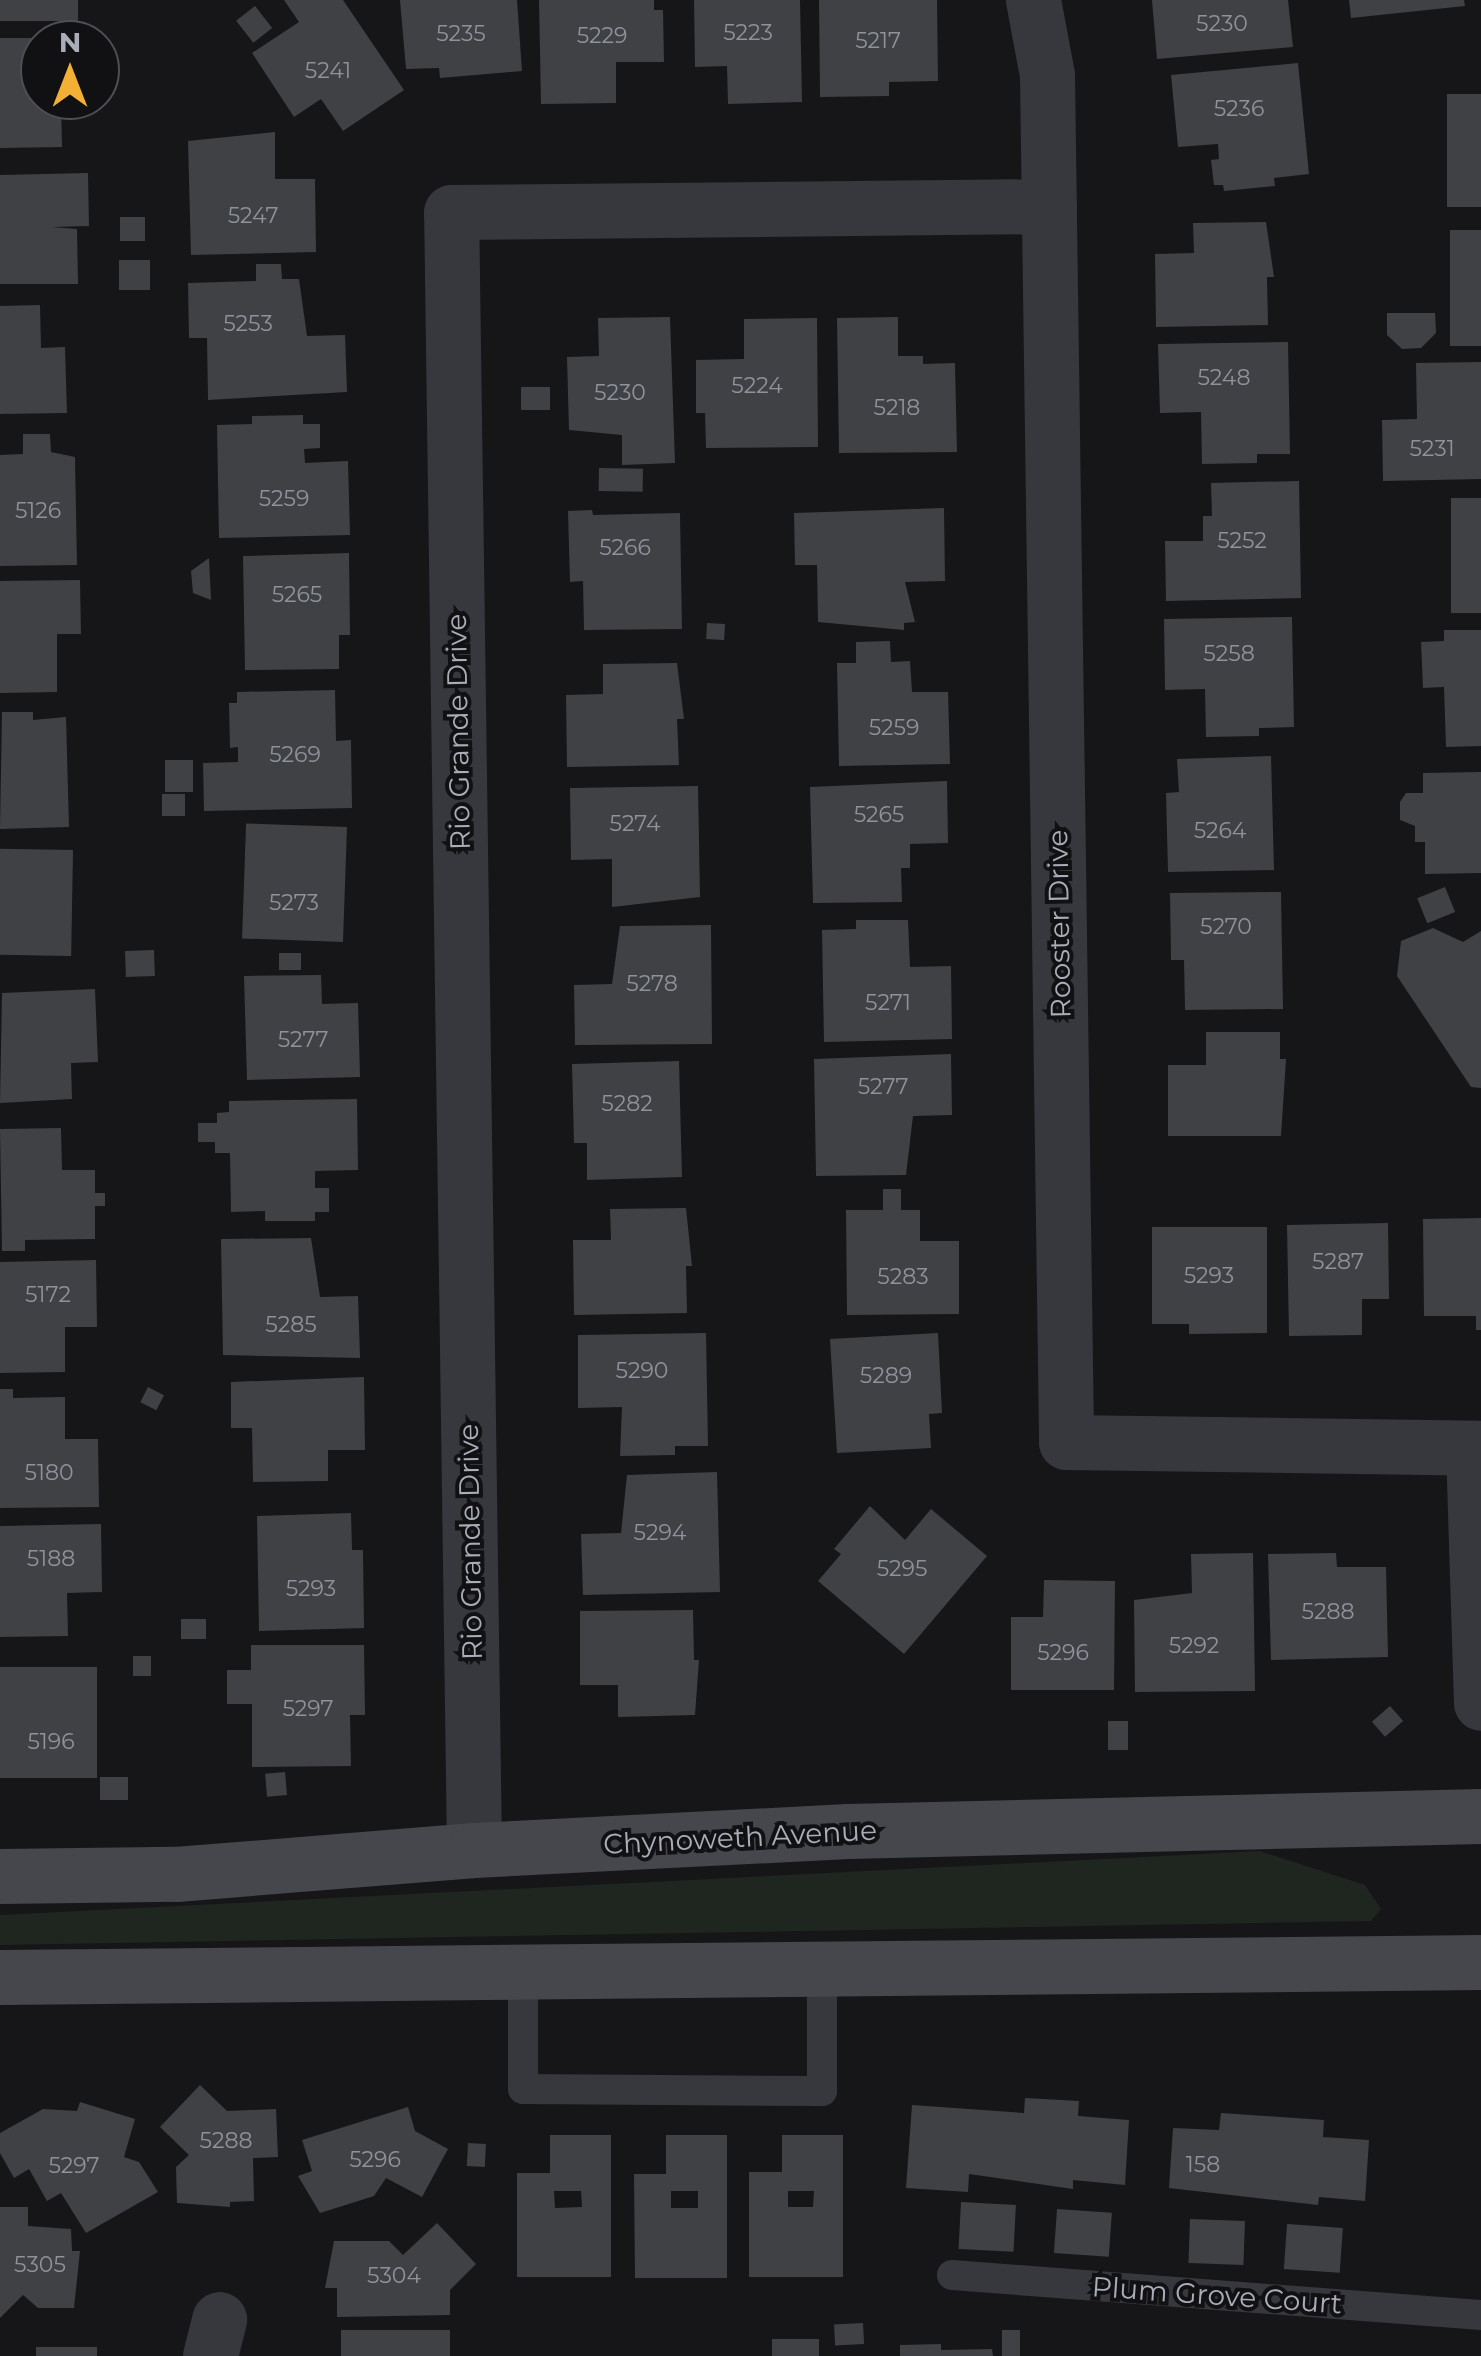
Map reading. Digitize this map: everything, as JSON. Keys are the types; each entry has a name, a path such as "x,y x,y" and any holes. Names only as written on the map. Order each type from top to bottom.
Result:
{"street":[{"name":"Rooster Drive","path":"1033,0 1047,75 1066,1442 1477,1448"},
{"name":"Rio Grande Drive","path":"474,1850 451,212 1049,206"},
{"path":"1477,1448 1481,1703"},
{"name":"Chynoweth Avenue","path":"0,1876 176,1874 474,1850 848,1831 1481,1816"},
{"path":"0,1977 1481,1962"}],"lane":[{"path":"523,1972 523,2089 822,2091 822,1968"},
{"name":"Plum Grove Court","path":"952,2275 1481,2315"}],"shaded area":[{"path":"1260,1851 1365,1885 1381,1909 1371,1921 0,1945 0,1915"}],"building":[{"path":"0,0 78,0 78,20 0,21"},
{"path":"284,0 343,0 404,90 343,131 321,99 294,117 252,53 299,22"},
{"path":"400,0 517,0 522,71 440,78 439,68 406,69"},
{"path":"539,0 654,0 654,10 663,10 664,62 616,62 616,103 541,104"},
{"path":"694,0 800,0 802,102 728,104 727,66 695,67"},
{"path":"819,0 937,0 938,81 889,82 889,96 820,97"},
{"path":"1152,0 1288,0 1293,47 1157,59"},
{"path":"1349,0 1464,0 1465,6 1351,18"},
{"path":"255,6 272,28 253,43 236,21"},
{"path":"0,38 20,38 20,120 61,120 62,147 0,148"},
{"path":"1298,63 1309,174 1274,178 1275,186 1224,191 1223,185 1214,185 1211,160 1219,159 1218,144 1178,147 1171,75"},
{"path":"1447,94 1481,94 1481,207 1447,207"},
{"path":"275,132 275,179 315,179 316,252 191,255 188,141"},
{"path":"88,173 89,226 52,227 77,229 78,284 0,284 0,175"},
{"path":"120,217 145,217 145,241 120,241"},
{"path":"1266,222 1274,277 1267,277 1268,325 1156,327 1155,254 1194,253 1193,223"},
{"path":"1450,230 1481,230 1481,346 1450,346"},
{"path":"119,260 150,260 150,290 119,290"},
{"path":"256,264 281,264 282,279 299,279 307,336 345,335 347,392 208,400 207,338 189,338 188,283 256,281"},
{"path":"40,305 41,348 65,347 67,413 0,414 0,306"},
{"path":"1387,313 1435,313 1436,333 1421,348 1402,349 1387,335"},
{"path":"670,317 675,463 622,465 622,435 569,430 567,357 599,356 598,318"},
{"path":"898,317 898,356 923,356 923,364 955,363 957,452 839,453 837,318"},
{"path":"817,318 818,447 706,448 705,413 696,413 696,360 744,359 744,319"},
{"path":"1288,342 1290,454 1257,454 1257,463 1202,464 1201,412 1160,413 1158,344"},
{"path":"1481,362 1481,479 1383,481 1382,420 1417,419 1416,363"},
{"path":"521,387 550,387 550,410 521,410"},
{"path":"303,415 303,424 320,424 320,448 304,449 305,463 348,461 350,535 219,538 217,425 252,424 252,416"},
{"path":"23,434 50,434 51,452 75,457 77,565 0,566 0,455 23,454"},
{"path":"599,468 643,469 643,492 599,491"},
{"path":"1299,481 1301,598 1166,601 1165,541 1203,541 1203,516 1212,516 1211,483"},
{"path":"1451,498 1481,498 1481,613 1451,613"},
{"path":"944,508 945,581 905,582 915,622 904,623 904,630 818,622 817,565 795,565 794,513"},
{"path":"592,510 593,515 680,513 682,629 584,630 583,581 570,582 568,511"},
{"path":"349,553 350,635 339,635 339,669 245,670 243,556"},
{"path":"209,558 211,600 193,593 191,571"},
{"path":"80,580 81,634 57,634 57,692 0,693 0,581"},
{"path":"1292,617 1294,727 1259,728 1259,736 1206,737 1205,689 1165,690 1164,619"},
{"path":"707,623 725,624 724,640 706,639"},
{"path":"1444,630 1481,630 1481,746 1446,747 1444,687 1423,688 1421,642 1444,641"},
{"path":"890,641 891,662 910,661 912,692 948,692 950,764 839,766 837,663 856,663 856,642"},
{"path":"677,663 684,719 677,719 679,765 567,767 566,695 603,694 603,664"},
{"path":"335,690 336,741 351,740 352,808 204,811 203,763 238,762 238,747 230,748 229,703 237,703 237,692"},
{"path":"2,712 33,712 33,720 66,717 69,827 0,829"},
{"path":"1271,756 1274,870 1168,872 1166,793 1179,792 1177,759"},
{"path":"165,760 193,760 193,792 165,792"},
{"path":"1481,772 1481,873 1425,874 1425,842 1415,842 1415,826 1400,820 1400,802 1406,793 1423,793 1423,773"},
{"path":"947,781 948,843 910,844 910,868 901,868 902,902 813,903 810,787"},
{"path":"698,786 700,897 612,907 612,859 571,860 570,788"},
{"path":"162,794 185,794 185,816 162,816"},
{"path":"246,823 347,827 343,942 242,938"},
{"path":"0,849 73,850 71,956 0,955"},
{"path":"1445,887 1455,912 1427,923 1417,898"},
{"path":"1281,892 1283,1009 1185,1010 1184,960 1171,960 1170,893"},
{"path":"856,920 908,920 910,967 951,966 952,1039 824,1042 822,930 856,929"},
{"path":"711,925 712,1044 575,1045 574,985 612,984 620,926"},
{"path":"1433,928 1463,942 1481,931 1481,1088 1471,1087 1397,976 1401,941"},
{"path":"154,950 155,976 126,977 125,951"},
{"path":"279,953 301,953 301,970 279,970"},
{"path":"321,975 322,1004 358,1003 360,1077 247,1080 244,976"},
{"path":"95,989 98,1062 71,1063 72,1099 0,1103 2,993"},
{"path":"1206,1032 1280,1032 1280,1059 1286,1059 1281,1136 1168,1136 1168,1065 1206,1065"},
{"path":"951,1054 952,1115 913,1116 906,1175 816,1176 814,1059"},
{"path":"679,1061 682,1177 587,1180 587,1143 574,1143 572,1064"},
{"path":"357,1099 358,1170 315,1171 315,1188 329,1188 329,1212 315,1212 315,1221 265,1221 265,1211 231,1212 230,1153 215,1153 215,1142 198,1142 198,1123 217,1123 217,1113 229,1112 229,1101"},
{"path":"61,1128 62,1170 95,1170 95,1193 105,1193 105,1206 95,1206 95,1239 25,1240 25,1251 2,1251 0,1129"},
{"path":"883,1189 901,1189 901,1210 920,1210 920,1241 959,1241 959,1314 847,1315 846,1210 883,1210"},
{"path":"686,1208 692,1266 686,1266 687,1313 574,1315 573,1240 611,1240 610,1209"},
{"path":"1481,1218 1481,1330 1476,1330 1476,1316 1424,1316 1423,1219"},
{"path":"1388,1223 1389,1299 1362,1299 1362,1335 1289,1336 1287,1225"},
{"path":"1152,1227 1267,1227 1267,1333 1189,1334 1189,1324 1152,1324"},
{"path":"311,1238 320,1297 358,1296 360,1358 223,1355 221,1239"},
{"path":"96,1260 97,1327 65,1327 65,1372 0,1373 0,1262"},
{"path":"706,1333 708,1446 675,1446 675,1455 620,1456 622,1407 578,1408 578,1335"},
{"path":"938,1333 942,1413 929,1414 931,1448 837,1453 830,1339"},
{"path":"364,1377 365,1450 328,1450 328,1481 253,1482 252,1428 231,1428 231,1382"},
{"path":"148,1387 164,1395 156,1410 140,1402"},
{"path":"0,1389 13,1389 13,1398 65,1397 65,1439 98,1439 99,1507 0,1508"},
{"path":"717,1472 720,1592 583,1595 581,1534 621,1533 627,1475"},
{"path":"870,1506 905,1540 931,1509 987,1556 904,1654 818,1581 841,1554 834,1549"},
{"path":"351,1513 352,1550 363,1550 364,1628 259,1631 257,1516"},
{"path":"101,1524 102,1592 67,1593 68,1636 0,1637 0,1526"},
{"path":"1253,1553 1255,1691 1135,1692 1134,1600 1192,1593 1191,1554"},
{"path":"1336,1553 1337,1567 1386,1567 1388,1657 1271,1660 1268,1554"},
{"path":"1044,1580 1115,1581 1114,1690 1011,1690 1011,1617 1043,1617"},
{"path":"693,1610 694,1660 699,1660 695,1715 618,1717 618,1685 580,1685 580,1611"},
{"path":"181,1619 206,1619 206,1639 181,1639"},
{"path":"251,1645 364,1645 365,1715 350,1715 351,1766 252,1767 252,1704 227,1704 227,1670 251,1670"},
{"path":"133,1656 151,1656 151,1676 133,1676"},
{"path":"0,1667 97,1667 97,1778 0,1778"},
{"path":"1390,1706 1403,1721 1385,1737 1372,1722"},
{"path":"1108,1721 1128,1721 1128,1750 1108,1750"},
{"path":"285,1772 287,1795 267,1797 265,1774"},
{"path":"100,1777 128,1777 128,1800 100,1800"},
{"path":"200,2085 227,2111 276,2109 278,2157 253,2158 254,2201 230,2202 230,2207 177,2203 176,2167 189,2155 160,2127"},
{"path":"1025,2098 1079,2101 1078,2116 1129,2120 1125,2185 1073,2180 1073,2189 969,2174 968,2192 906,2188 912,2105 1024,2113"},
{"path":"80,2102 135,2119 124,2157 139,2162 158,2192 86,2233 61,2193 47,2201 29,2169 14,2178 0,2153 0,2133 43,2109 77,2111"},
{"path":"408,2107 415,2131 448,2149 422,2197 386,2178 374,2196 320,2213 298,2176 312,2171 302,2140"},
{"path":"1221,2113 1324,2120 1323,2137 1369,2140 1365,2201 1319,2197 1318,2205 1169,2188 1173,2128 1219,2130"},
{"path":"550,2135 611,2135 611,2277 517,2277 517,2173 550,2173","holes":["554,2191 581,2191 582,2207 555,2208"]},
{"path":"666,2135 727,2135 727,2278 635,2278 634,2174 666,2174","holes":["671,2191 698,2191 698,2208 671,2208"]},
{"path":"782,2135 843,2135 843,2277 749,2277 749,2172 782,2172","holes":["788,2191 814,2191 813,2207 788,2207"]},
{"path":"468,2143 486,2144 485,2167 467,2166"},
{"path":"961,2202 1016,2205 1013,2252 959,2249"},
{"path":"0,2207 28,2207 28,2226 71,2229 72,2251 80,2251 74,2308 38,2308 23,2295 0,2318"},
{"path":"1057,2209 1112,2213 1109,2257 1054,2253"},
{"path":"1190,2219 1245,2221 1243,2265 1188,2263"},
{"path":"437,2223 476,2264 450,2290 450,2315 337,2317 337,2288 325,2288 334,2241 389,2241 403,2255"},
{"path":"1287,2224 1343,2228 1340,2273 1284,2269"},
{"path":"863,2323 864,2344 835,2345 834,2325"},
{"path":"341,2330 450,2330 450,2356 341,2356"},
{"path":"1002,2330 1020,2330 1020,2356 1002,2356"},
{"path":"772,2339 819,2339 819,2356 772,2356"},
{"path":"941,2344 941,2350 992,2349 993,2356 900,2356 900,2345"},
{"path":"36,2347 97,2347 97,2356 36,2356"}]}
